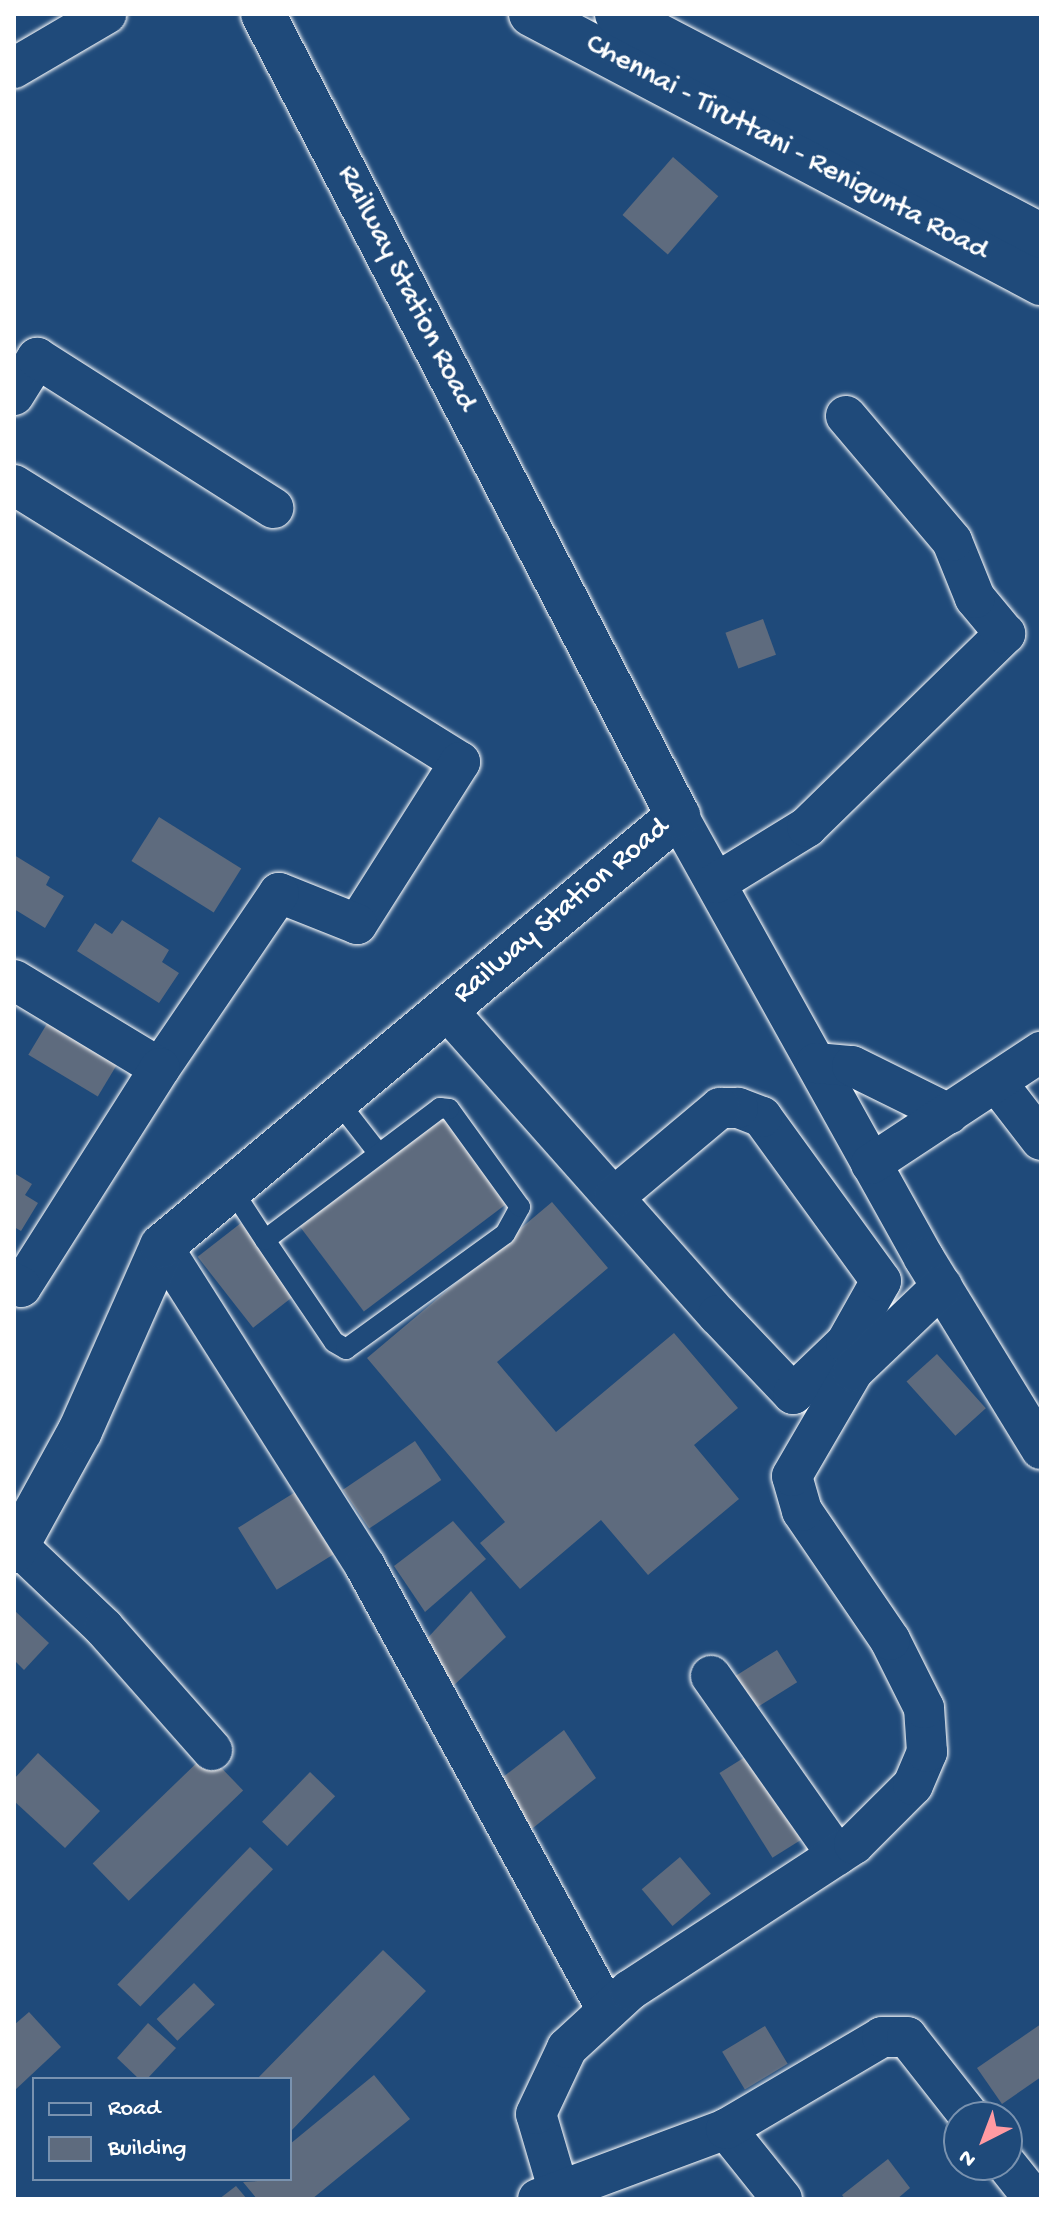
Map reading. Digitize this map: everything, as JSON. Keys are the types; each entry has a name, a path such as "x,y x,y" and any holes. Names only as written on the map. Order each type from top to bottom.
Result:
{"street":[{"path":"14,68 106,14"},
{"name":"Railway Station Road","path":"15,1546 80,1431 162,1246 678,816 263,14"},
{"name":"Chennai - Tiruttani - Renigunta Road","path":"531,14 1041,283"},
{"name":"Chennai - Tiruttani - Renigunta Road","path":"617,14 1041,236"},
{"path":"14,395 37,358 273,508"},
{"path":"716,883 807,827 1005,634 975,598 952,541 846,416"},
{"path":"14,485 460,762 357,924 279,893 160,1068 21,1287 14,1283"},
{"path":"678,816 871,1164 1041,1449"},
{"path":"14,980 160,1068"},
{"path":"446,1009 614,1197 793,1394 846,1343 881,1281 762,1117 738,1108 720,1108 614,1197"},
{"path":"871,1164 1041,1052"},
{"path":"816,1063 852,1066 949,1114"},
{"path":"997,1083 1041,1140"},
{"path":"162,1246 365,1566 607,2010"},
{"path":"942,1286 853,1371 792,1476 802,1511 890,1640 924,1708 927,1752 913,1785 886,1816 837,1855 607,2010 567,2048 536,2114 548,2196 726,2129 882,2037 907,2037 957,2101"},
{"path":"15,1546 104,1628 212,1750"},
{"path":"711,1676 837,1855"},
{"path":"726,2129 782,2199"},
{"path":"1020,2181 1034,2199"}],"lane":[{"path":"337,1100 379,1154"},
{"path":"231,1188 265,1240 334,1342 346,1349 518,1220 520,1207 449,1109 440,1108 265,1240"}],"building":[{"path":"673,157 718,196 668,254 622,215"},
{"path":"763,619 776,655 738,668 725,633"},
{"path":"159,817 241,868 214,913 131,861"},
{"path":"14,855 50,877 46,885 64,896 45,928 14,909"},
{"path":"122,920 169,950 162,962 179,973 159,1003 77,951 95,923 112,934"},
{"path":"51,1017 120,1059 98,1096 28,1055"},
{"path":"444,1112 511,1201 364,1311 297,1223"},
{"path":"14,1173 32,1184 25,1195 38,1203 21,1231 14,1227"},
{"path":"552,1202 608,1268 497,1362 556,1432 674,1333 738,1408 694,1445 739,1499 648,1575 601,1520 520,1589 480,1543 505,1522 367,1358"},
{"path":"241,1223 296,1294 253,1328 198,1257"},
{"path":"937,1354 986,1408 955,1436 907,1381"},
{"path":"415,1441 441,1480 369,1529 343,1490"},
{"path":"305,1486 344,1548 277,1590 238,1528"},
{"path":"453,1521 486,1559 425,1612 394,1566"},
{"path":"471,1591 506,1637 452,1687 423,1643"},
{"path":"14,1610 49,1643 24,1670 14,1660"},
{"path":"777,1650 797,1682 756,1708 735,1676"},
{"path":"564,1730 596,1778 519,1839 490,1787"},
{"path":"761,1747 814,1832 772,1858 719,1773"},
{"path":"38,1753 100,1811 65,1848 14,1801 14,1779"},
{"path":"207,1753 243,1790 129,1901 93,1863"},
{"path":"310,1772 335,1796 287,1846 262,1822"},
{"path":"250,1847 273,1869 140,2007 117,1984"},
{"path":"680,1857 711,1894 673,1926 642,1889"},
{"path":"383,1950 426,1991 292,2130 292,2077 259,2077"},
{"path":"194,1983 215,2005 177,2041 157,2019"},
{"path":"29,2012 61,2047 14,2091 14,2025"},
{"path":"148,2023 176,2048 149,2077 137,2077 117,2058"},
{"path":"1041,2024 1041,2077 1006,2101 1000,2101 977,2068"},
{"path":"765,2026 788,2064 745,2089 722,2052"},
{"path":"374,2075 410,2119 312,2199 257,2199 243,2182 292,2181 292,2142"},
{"path":"888,2159 910,2188 897,2199 845,2199 842,2195"},
{"path":"236,2186 247,2199 219,2199"}]}
